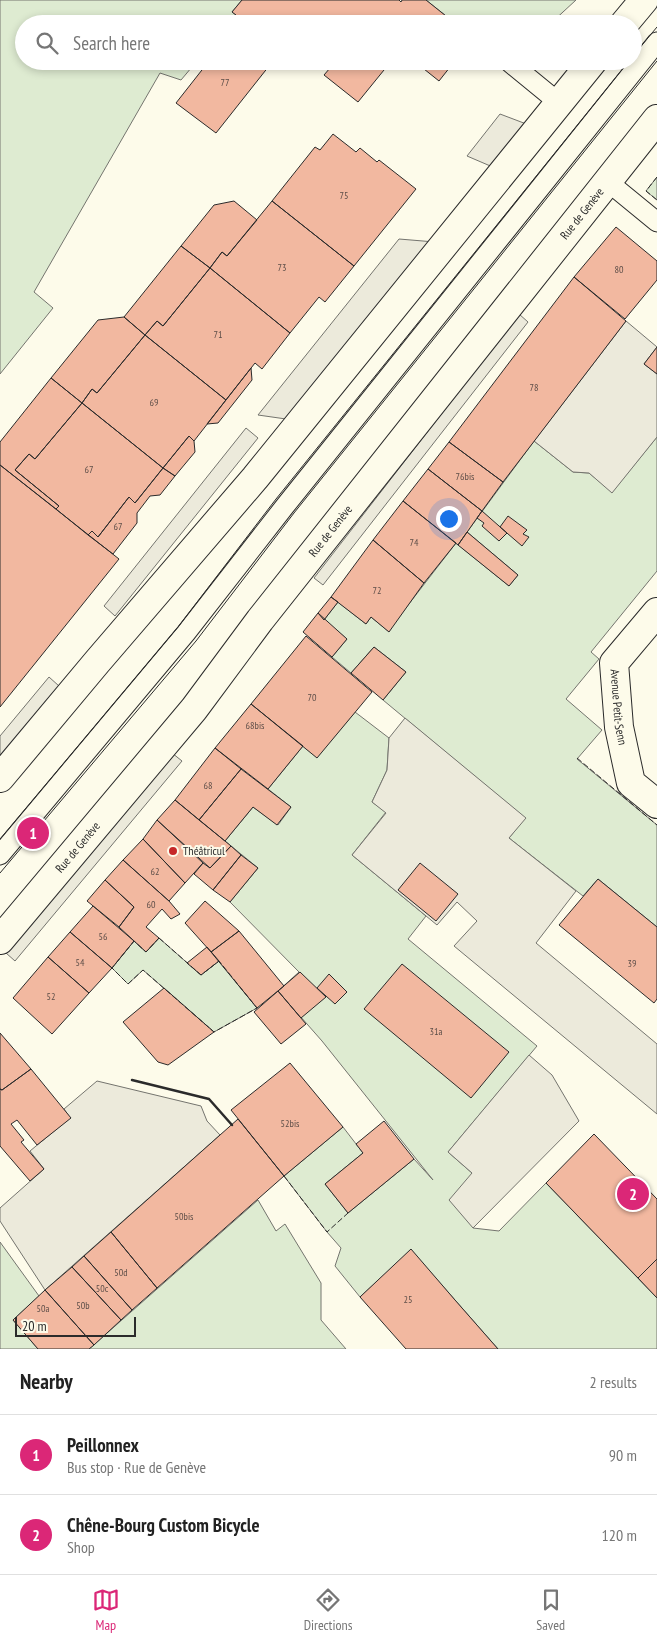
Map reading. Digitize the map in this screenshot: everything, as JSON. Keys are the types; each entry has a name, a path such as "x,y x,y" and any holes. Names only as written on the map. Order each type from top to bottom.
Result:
{"main road":[{"path":"632,15 644,0"},
{"path":"0,778 255,478 585,70"},
{"name":"Rue de Genève","path":"0,940 194,709 266,612 657,119"},
{"name":"Avenue Petit-Senn","path":"657,612 614,663 618,728 631,783 657,804"}],"lane":[{"path":"642,61 657,42"},
{"path":"519,70 558,102"},
{"path":"0,855 186,633 291,498 635,70"},
{"path":"607,181 657,222"}],"green space":[{"path":"0,0 242,0 232,12 236,15 15,15 15,70 189,70 181,80 160,73 34,292 53,308 0,374"},
{"path":"426,0 576,0 560,15 445,15"},
{"path":"657,177 657,200 646,191"},
{"path":"657,437 657,571 591,652 599,659 566,699 602,730 577,759 657,825 657,927 598,879 583,896 509,838 525,818 383,700 406,672 374,647 351,673 332,657 347,639 324,620 338,602 366,624 371,617 388,631 456,543 509,586 518,575 467,532 534,441 573,472 589,473 612,492"},
{"path":"355,712 389,738 387,770 372,802 386,812 352,855 426,916 408,939 537,1046 448,1152 472,1173 473,1228 499,1231 546,1183 657,1298 657,1349 498,1349 411,1250 360,1297 335,1266 341,1248 284,1176 343,1127 363,1153 325,1184 348,1213 414,1159 433,1180 322,1041 278,991 299,972 230,902 258,868 225,841 253,807 278,825 291,807 268,789 303,746 317,757"},
{"path":"159,938 201,975 219,961 257,1008 214,1032 143,970 128,984 112,968 134,941 146,952"},
{"path":"258,1200 276,1231 285,1224 321,1283 321,1320 346,1349 89,1349"},
{"path":"0,1242 39,1296 13,1320 38,1349 0,1349"}],"shaded area":[{"path":"500,114 529,125 495,168 467,156"},
{"path":"399,239 435,242 293,420 258,415"},
{"path":"519,314 528,322 323,585 314,578"},
{"path":"626,321 657,347 644,364 657,374 657,437 612,493 589,473 573,472 534,441"},
{"path":"246,428 258,438 115,616 104,606"},
{"path":"49,677 59,686 0,757 0,736"},
{"path":"405,718 526,818 509,838 576,891 536,943 657,1044 657,1114 454,946 477,921 457,902 437,925 352,855 386,813 372,802 387,770 389,738"},
{"path":"172,753 182,761 15,961 6,953"},
{"path":"529,1055 552,1075 579,1121 473,1228 449,1200 472,1173 448,1152"},
{"path":"97,1081 201,1106 207,1121 220,1135 45,1290 0,1221 0,1208 44,1169 30,1151 70,1118 64,1109"}],"building":[{"path":"242,0 399,0 401,2 402,0 426,0 445,15 236,15 232,12"},
{"path":"202,70 266,70 216,133 176,103"},
{"path":"328,70 384,70 358,102 324,75"},
{"path":"425,70 448,70 439,81"},
{"path":"333,134 356,152 360,148 377,162 379,160 416,189 354,266 272,201 315,147 320,150"},
{"path":"234,201 257,220 227,256 222,252 210,268 181,246 214,205"},
{"path":"272,201 354,266 325,302 319,297 290,333 210,268 222,252 227,256"},
{"path":"616,227 657,261 657,280 625,319 574,277"},
{"path":"181,246 210,268 163,326 157,321 145,335 124,317"},
{"path":"210,268 290,333 262,369 255,363 226,400 145,335 157,321 163,326"},
{"path":"574,277 626,321 503,482 449,442"},
{"path":"124,317 145,335 97,393 92,389 82,403 51,378 98,320"},
{"path":"145,335 226,400 194,441 189,436 163,468 82,403 92,389 97,393"},
{"path":"657,347 657,374 644,364"},
{"path":"251,368 252,380 218,423 207,424"},
{"path":"51,378 82,403 35,459 29,454 15,470 59,506 56,509 0,465 0,442"},
{"path":"82,403 163,468 135,503 129,497 98,537 92,531 88,535 56,509 59,506 15,470 29,454 35,459"},
{"path":"189,436 194,441 195,452 175,476 163,468"},
{"path":"449,442 503,482 482,511 428,469"},
{"path":"0,465 119,559 0,707"},
{"path":"163,468 175,476 160,495 150,496 137,513 137,523 113,554 88,535 92,531 98,537 129,497 135,503"},
{"path":"428,469 482,511 458,545 403,501"},
{"path":"403,501 456,543 424,583 373,540"},
{"path":"482,511 507,533 499,541 482,526 484,523 477,518"},
{"path":"508,516 527,530 523,534 529,537 522,546 500,527"},
{"path":"467,532 518,575 509,586 458,545"},
{"path":"373,540 424,583 389,632 371,617 366,624 331,597"},
{"path":"331,597 338,602 324,620 318,613"},
{"path":"318,613 347,639 332,657 303,632"},
{"path":"306,636 372,692 317,758 251,704"},
{"path":"374,647 406,672 383,700 351,673"},
{"path":"251,704 303,746 268,789 215,748"},
{"path":"215,748 241,769 199,820 175,800"},
{"path":"241,769 291,807 277,825 253,807 225,841 199,820"},
{"path":"175,800 231,846 210,868 157,820"},
{"path":"157,820 203,863 185,883 143,839"},
{"path":"143,839 185,883 169,901 123,860"},
{"path":"231,846 241,855 213,890 194,874 203,863 210,868"},
{"path":"241,855 258,868 230,902 213,890"},
{"path":"123,860 169,901 180,914 171,919 162,909 146,927 159,938 146,952 119,927 134,907 105,880"},
{"path":"420,863 458,894 436,921 398,890"},
{"path":"598,879 657,927 657,999 654,1003 559,925"},
{"path":"105,880 134,907 119,927 87,901"},
{"path":"205,901 239,931 211,952 185,923"},
{"path":"93,906 134,941 112,968 70,932"},
{"path":"239,931 284,986 257,1008 211,952"},
{"path":"70,932 112,968 89,993 48,957"},
{"path":"207,947 219,961 201,975 187,963"},
{"path":"48,957 89,993 52,1034 13,998"},
{"path":"402,964 509,1052 471,1098 364,1009"},
{"path":"300,972 326,997 301,1018 278,991"},
{"path":"329,974 347,992 335,1004 317,988"},
{"path":"164,988 214,1032 168,1065 158,1062 123,1022"},
{"path":"278,991 306,1024 281,1044 254,1012"},
{"path":"0,1033 31,1069 2,1090 0,1089"},
{"path":"290,1063 343,1127 284,1176 231,1110"},
{"path":"31,1069 71,1118 37,1145 17,1120 11,1124 24,1140 21,1142 44,1169 30,1181 0,1146 0,1089 2,1090"},
{"path":"238,1119 284,1176 157,1288 111,1232"},
{"path":"384,1121 414,1159 348,1213 325,1184 363,1153 356,1144"},
{"path":"594,1134 657,1199 657,1259 638,1278 546,1183"},
{"path":"111,1232 157,1288 132,1310 84,1256"},
{"path":"411,1249 498,1349 406,1349 360,1297"},
{"path":"84,1256 132,1310 121,1320 72,1267"},
{"path":"657,1259 657,1298 638,1278"},
{"path":"72,1267 121,1320 94,1345 45,1290"},
{"path":"45,1290 94,1345 89,1349 38,1349 13,1320"}],"tram line":[{"path":"642,45 657,27"},
{"path":"0,873 196,641 294,513 657,61"},
{"path":"0,839 178,627 276,499 622,70"}],"fence":[{"path":"657,177 646,191 657,200"},
{"path":"577,758 657,825"},
{"path":"159,938 201,975 219,961 257,1008 214,1032 143,970 128,984 112,968 134,941 146,952 159,938"},
{"path":"284,1176 327,1232 348,1213"}],"wall":[{"path":"132,1080 209,1099 232,1125"}],"place":[{"name":"Peillonnex","path":"33,833"},
{"name":"Théâtricul","path":"173,851"},
{"name":"Chêne-Bourg Custom Bicycle","path":"633,1194"}]}
